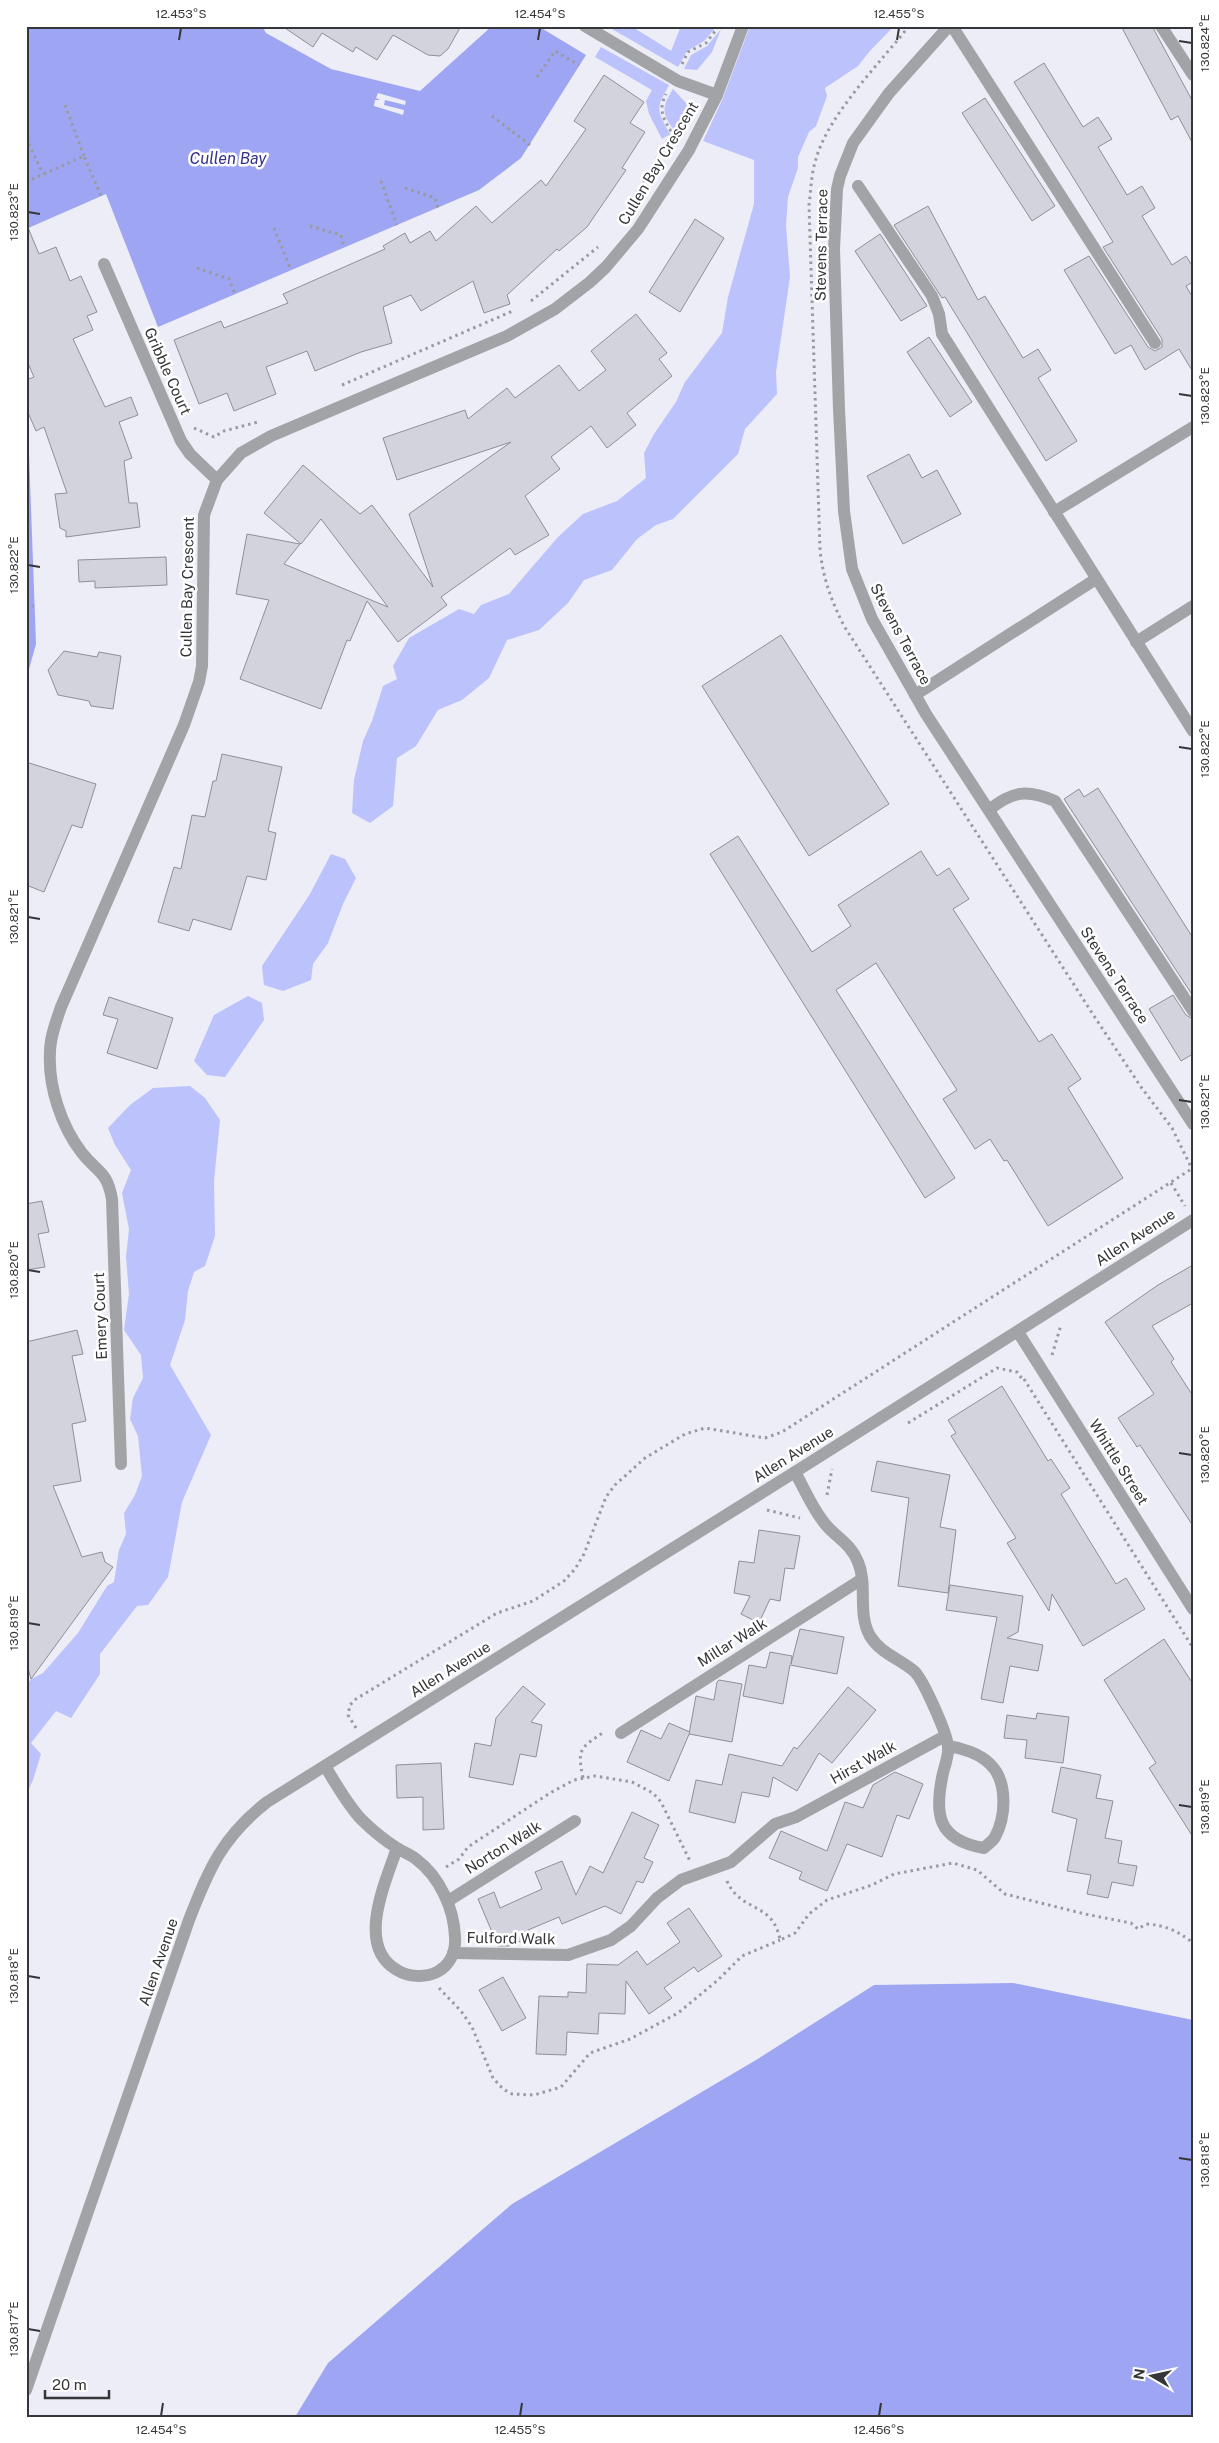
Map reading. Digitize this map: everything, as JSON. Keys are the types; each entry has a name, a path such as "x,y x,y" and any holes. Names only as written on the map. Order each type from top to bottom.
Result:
{"street":[{"path":"585,26 674,78 717,95"},
{"name":"Cullen Bay Crescent","path":"100,1170 77,1145 56,1100 50,1065 52,1035 61,1007 184,725 199,682 202,666 204,515 217,480 241,453 271,436 507,336 555,309 606,268 638,230 689,150 717,95 743,26"},
{"path":"951,26 1154,343"},
{"name":"Stevens Terrace","path":"951,26 889,93 853,143 837,189 834,249 844,511 852,570 872,619 915,695 1193,1124"},
{"path":"1161,26 1193,75"},
{"path":"858,186 932,296 939,314 942,334 1193,731"},
{"name":"Gribble Court","path":"104,264 181,442 190,454 217,480"},
{"path":"1054,512 1193,427"},
{"path":"915,695 1096,579"},
{"path":"1136,642 1193,606"},
{"path":"989,810 1005,797 1015,794 1036,794 1056,801 1193,1011"},
{"name":"Emery Court","path":"100,1170 106,1177 112,1199 122,1464"},
{"name":"Allen Avenue","path":"26,2390 186,1930 211,1868 220,1851 242,1822 267,1802 1018,1332 1191,1216"},
{"name":"Whittle Street","path":"1018,1332 1193,1608"},
{"path":"796,1472 825,1524 851,1548 859,1564 862,1579 863,1608 869,1634 886,1655 909,1667 920,1678 947,1741 938,1796 941,1822 948,1834 967,1845 984,1848 994,1839 1002,1819 1003,1790 990,1764 947,1741"},
{"name":"Millar Walk","path":"621,1732 862,1579"},
{"name":"Hirst Walk","path":"568,1955 611,1940 631,1926 657,1898 681,1880 731,1862 775,1824 796,1817 947,1741"},
{"path":"325,1766 360,1818 397,1848 416,1858 426,1868 448,1901 454,1923 456,1942 449,1962 433,1974 404,1974 396,1970 381,1954 377,1942 376,1917 397,1848"},
{"name":"Norton Walk","path":"448,1901 575,1821"},
{"name":"Fulford Walk","path":"453,1953 568,1955"}],"path":[{"path":"615,228 626,213 672,132 661,114 661,104 674,78 688,52 706,43 719,26"},
{"path":"365,1741 348,1716 350,1705 356,1699 497,1613 533,1601 564,1581 575,1569 584,1554 606,1497 615,1485 645,1458 685,1434 705,1428 765,1438 782,1432 1192,1168 1172,1128 1141,1087 1094,1016 844,626 830,598 823,576 820,550 810,232 813,171 823,140 838,115 909,26"},
{"path":"537,76 555,51 579,66"},
{"path":"65,105 101,196"},
{"path":"492,116 530,144"},
{"path":"26,138 43,174"},
{"path":"26,182 84,156"},
{"path":"381,181 397,225"},
{"path":"406,188 435,198 438,208"},
{"path":"310,226 341,235 344,247"},
{"path":"274,228 291,270"},
{"path":"525,306 604,242"},
{"path":"197,268 229,279 235,294"},
{"path":"337,388 516,310"},
{"path":"190,419 194,428 214,437 224,431 264,419"},
{"path":"26,517 31,517"},
{"path":"26,562 33,562"},
{"path":"26,606 34,606"},
{"path":"1171,1183 1191,1216"},
{"path":"1023,1380 1050,1362 1059,1327 1067,1321"},
{"path":"906,1424 997,1368 1017,1372 1193,1648"},
{"path":"766,1510 804,1519 825,1508 832,1470 840,1464"},
{"path":"583,1778 578,1756 583,1746 607,1730"},
{"path":"436,1986 461,2011 472,2027 493,2078 512,2094 534,2095 561,2087 573,2075 584,2059 595,2050 630,2039 678,2013 718,1980 729,1966 742,1956 795,1933 809,1914 827,1900 872,1885 894,1874 952,1863 977,1870 1005,1894 1085,1914 1131,1923 1138,1929 1146,1924 1166,1927 1178,1931 1193,1943"},
{"path":"720,1866 732,1892 742,1901 758,1907 770,1917 778,1928 780,1940"}],"shaded area":[{"path":"614,26 631,26 671,51 681,26 717,26 704,41 687,51 678,67 612,29"},
{"path":"750,26 894,26 858,66 825,88 827,96 816,126 809,132 798,157 798,168 788,197 786,225 790,277 776,372 777,394 745,429 738,454 673,519 656,525 637,539 612,570 584,580 568,603 539,630 507,640 489,678 462,700 438,710 416,746 397,758 393,806 370,823 352,813 354,780 363,741 372,721 383,686 397,679 393,666 409,638 459,609 474,614 481,605 509,594 558,537 583,514 617,501 646,478 644,453 654,434 676,402 685,382 722,333 728,297 754,204 754,160 703,141 723,98"},
{"path":"721,29 712,52 697,70 684,69 691,55 707,46"},
{"path":"601,47 669,85 661,100 659,110 670,134 662,139 649,114 646,101 652,90 595,57"},
{"path":"673,89 687,104 687,114 679,129 674,130 664,110"},
{"path":"331,854 345,859 356,878 343,904 328,943 313,964 311,980 283,991 264,985 262,966 310,894"},
{"path":"248,996 262,1003 264,1020 225,1077 207,1075 194,1061 214,1015"},
{"path":"190,1086 205,1098 220,1120 214,1181 215,1236 205,1266 194,1272 188,1291 185,1320 170,1365 211,1435 182,1502 168,1577 148,1605 137,1606 100,1654 100,1674 71,1718 56,1711 31,1743 41,1754 26,1795 26,1686 31,1679 43,1673 78,1633 107,1586 114,1582 119,1550 126,1534 124,1513 135,1495 142,1476 138,1436 130,1419 133,1398 143,1378 141,1355 124,1330 129,1294 126,1257 129,1229 122,1193 131,1170 115,1145 108,1128 130,1105 153,1088"}],"water":[{"name":"Cullen Bay","path":"26,26 262,26 266,33 331,69 420,91 492,26 538,26 586,55 521,158 479,190 158,327 106,194 26,229"},
{"path":"26,446 29,453 36,644 26,680"},
{"path":"1013,1983 1193,2020 1193,2417 295,2417 328,2363 512,2204 756,2060 874,1985"}],"pier":[{"path":"378,93 406,101 405,105 385,100 384,105 404,110 403,115 374,106 375,100 380,100 376,98"}],"building":[{"path":"282,26 461,26 448,49 440,56 428,55 393,35 377,60 356,47 353,52 322,33 313,47"},
{"path":"1121,26 1152,26 1193,102 1193,144 1178,116 1171,120"},
{"path":"1044,63 1083,127 1098,117 1112,139 1098,147 1127,195 1142,186 1155,208 1142,216 1172,265 1186,256 1193,267 1193,282 1186,286 1193,298 1193,372 1179,349 1145,370 1131,345 1115,354 1064,270 1089,256 1148,347 1155,351 1162,347 1162,339 1103,247 1113,242 1014,82"},
{"path":"604,75 644,102 630,123 645,132 622,168 626,170 587,227 559,251 557,249 507,295 510,304 484,313 473,281 421,311 411,295 383,307 392,343 361,352 315,371 307,351 266,367 276,394 234,411 227,393 199,404 174,340 221,321 224,328 288,303 283,294 385,249 383,246 405,233 410,243 430,231 436,241 476,206 492,223 541,180 546,186 586,129 574,121"},
{"path":"985,98 1055,206 1032,221 962,113"},
{"path":"928,206 978,300 985,296 1023,358 1038,349 1051,370 1038,378 1077,441 1046,461 945,297 942,298 894,225"},
{"path":"695,219 724,238 680,312 649,292"},
{"path":"26,223 39,254 56,247 70,281 81,276 97,312 87,316 93,330 73,339 105,407 131,397 138,415 119,422 132,458 124,461 129,503 137,503 140,527 66,537 66,531 60,528 55,494 67,493 44,427 36,431 26,408 26,380 34,377 26,359"},
{"path":"880,234 927,306 901,321 855,251"},
{"path":"636,314 667,353 659,359 672,376 627,413 636,425 607,448 591,426 551,457 560,469 525,496 549,535 515,555 510,548 441,597 447,605 398,642 367,601 350,641 347,640 321,709 240,679 269,600 236,594 247,534 300,544 284,564 388,607 321,519 301,544 264,513 303,465 360,514 372,505 433,587 409,514 511,442 397,480 383,438 465,410 468,419 507,388 515,398 559,365 579,391 606,370 591,351"},
{"path":"929,337 972,402 950,417 907,352"},
{"path":"909,454 922,478 937,470 961,514 903,544 867,476"},
{"path":"166,557 167,585 95,588 95,581 79,582 78,560"},
{"path":"781,635 889,804 809,856 702,686"},
{"path":"64,651 97,657 99,652 121,656 113,709 91,706 89,701 58,695 48,670"},
{"path":"222,754 282,767 268,831 276,833 266,880 247,876 231,930 193,919 189,931 158,922 174,867 181,869 192,815 205,817 213,781 216,781"},
{"path":"26,762 96,784 82,828 72,825 44,892 26,885"},
{"path":"1098,788 1193,938 1193,996 1064,799 1079,789 1084,797"},
{"path":"738,836 812,952 851,926 838,905 921,851 937,876 949,868 969,899 953,909 1039,1042 1052,1034 1081,1079 1068,1088 1123,1178 1048,1226 1007,1160 1004,1161 990,1139 975,1149 943,1099 957,1090 876,963 836,990 955,1178 925,1198 710,854"},
{"path":"1173,995 1186,1015 1193,1019 1193,1054 1181,1061 1149,1009"},
{"path":"109,997 173,1018 157,1069 107,1053 118,1019 103,1015"},
{"path":"42,1201 49,1232 38,1234 45,1267 26,1270 26,1204"},
{"path":"1193,1265 1193,1303 1152,1326 1174,1359 1171,1362 1193,1396 1193,1526 1140,1445 1137,1447 1118,1418 1154,1394 1105,1322 1158,1285"},
{"path":"77,1330 83,1354 72,1356 86,1421 72,1424 81,1481 53,1486 82,1557 102,1552 105,1562 113,1567 31,1679 26,1661 26,1342"},
{"path":"1002,1386 1048,1461 1051,1459 1070,1488 1061,1494 1116,1584 1126,1578 1145,1609 1083,1646 1052,1594 1049,1611 1007,1543 1016,1538 951,1436 956,1433 948,1420"},
{"path":"877,1461 950,1475 940,1527 956,1530 948,1593 898,1586 909,1498 871,1491"},
{"path":"759,1530 800,1536 794,1569 785,1568 780,1601 770,1599 759,1623 741,1614 750,1596 734,1593 739,1561 754,1563"},
{"path":"950,1585 1023,1596 1018,1632 1007,1638 1043,1645 1038,1671 1010,1666 1003,1703 981,1699 997,1617 946,1610"},
{"path":"800,1629 844,1637 837,1674 790,1665 783,1704 743,1696 749,1665 766,1668 770,1652 792,1656 791,1664"},
{"path":"1164,1639 1193,1684 1193,1837 1149,1768 1156,1763 1104,1680"},
{"path":"719,1680 742,1684 732,1742 689,1734 696,1696 714,1700"},
{"path":"523,1686 545,1704 531,1722 542,1725 536,1757 520,1754 513,1785 469,1777 475,1743 491,1746 496,1718"},
{"path":"848,1687 876,1710 832,1763 819,1753 797,1791 773,1777 769,1797 742,1792 735,1823 689,1812 696,1780 722,1785 729,1754 782,1766 794,1747 797,1749"},
{"path":"1037,1713 1069,1717 1063,1763 1025,1758 1027,1740 1004,1738 1007,1715 1036,1719"},
{"path":"669,1723 690,1732 669,1781 627,1762 641,1730 661,1739"},
{"path":"441,1763 444,1829 423,1830 423,1797 397,1798 396,1765"},
{"path":"1061,1767 1101,1775 1096,1798 1113,1801 1105,1838 1122,1841 1118,1863 1137,1866 1133,1886 1112,1882 1108,1898 1087,1894 1091,1875 1067,1871 1077,1819 1052,1812"},
{"path":"895,1772 923,1784 909,1819 897,1815 882,1857 847,1844 827,1891 799,1879 802,1872 769,1858 781,1831 827,1851 845,1802 863,1808 873,1785"},
{"path":"632,1812 659,1825 644,1858 653,1862 643,1883 637,1881 621,1914 605,1906 562,1924 559,1917 528,1930 530,1937 509,1946 498,1946 478,1899 494,1892 500,1908 542,1889 535,1872 562,1861 576,1895 590,1866 603,1873"},
{"path":"689,1908 722,1956 698,1972 694,1967 664,1988 672,1998 649,2014 626,1981 625,2014 599,2013 598,2034 567,2032 566,2055 536,2054 539,1996 568,1997 568,1992 586,1993 587,1964 618,1965 637,1951 647,1965 680,1942 667,1923"},
{"path":"503,1977 526,2018 502,2031 479,1990"}]}
